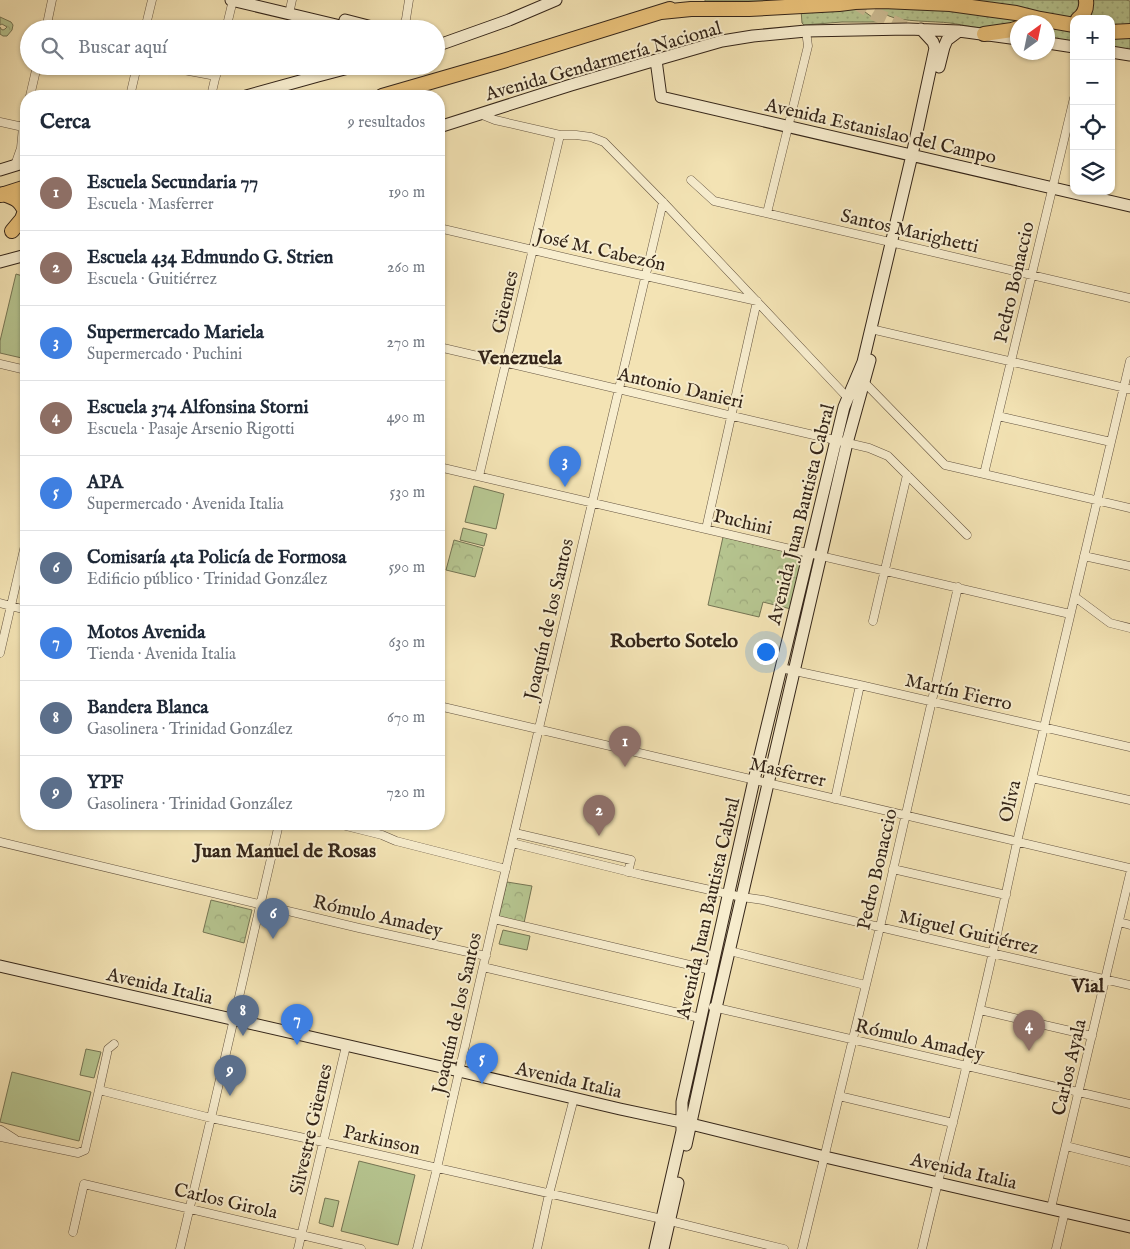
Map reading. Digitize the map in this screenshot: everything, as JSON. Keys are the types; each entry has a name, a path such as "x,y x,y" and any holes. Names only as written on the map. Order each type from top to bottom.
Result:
{"highway":[{"path":"403,90 503,61 694,0"},
{"path":"814,0 828,5"},
{"path":"1083,15 1087,6 1086,0"},
{"path":"661,12 691,9 749,9 884,1 934,3 1021,15"},
{"path":"1056,22 1070,21"},
{"path":"1056,22 1070,24"},
{"path":"984,34 1010,30"},
{"path":"1115,32 1130,32"},
{"path":"1,195 20,189"},
{"path":"1,195 15,198 20,202"},
{"path":"6,233 20,221"},
{"path":"6,233 20,228"}],"main road":[{"path":"232,0 290,7 327,20"},
{"path":"260,0 343,20"},
{"path":"445,43 509,20 552,1"},
{"name":"Avenida Gendarmería Nacional","path":"445,125 656,60 722,41 752,36 806,30 921,29 959,31 1010,38"},
{"name":"Avenida Juan Bautista Cabral","path":"915,156 935,48 934,42 921,29"},
{"name":"Avenida Juan Bautista Cabral","path":"663,1249 682,1131 686,1123 730,951 794,671 864,382 874,329 915,156 944,47 947,40 959,31"},
{"path":"1055,44 1070,46"},
{"path":"1115,53 1130,55"},
{"name":"Avenida Estanislao del Campo","path":"656,60 660,97 1130,206"},
{"path":"268,90 322,75"},
{"path":"0,170 20,163"},
{"path":"0,262 20,257"},
{"name":"Avenida Juan Bautista Cabral","path":"686,1123 682,1102 754,780 847,397 863,362 874,329"},
{"name":"Avenida Italia","path":"0,966 1130,1227"},
{"name":"Avenida Juan Bautista Cabral","path":"655,1249 666,1221"}],"street":[{"path":"48,20 52,0"},
{"path":"147,20 152,0"},
{"path":"228,20 232,0"},
{"path":"406,20 409,0"},
{"path":"767,213 808,46 806,30"},
{"path":"31,90 35,75"},
{"path":"131,90 135,75"},
{"path":"211,75 216,76 212,90"},
{"name":"Pedro Bonaccio","path":"984,474 1072,105"},
{"path":"480,114 495,120 560,135 576,134 592,137 604,142 847,397"},
{"path":"0,122 20,126"},
{"name":"Güemes","path":"480,476 560,135"},
{"name":"Santos Marighetti","path":"691,180 714,201 1130,298"},
{"name":"Joaquín de los Santos","path":"417,1249 663,202"},
{"name":"José M. Cabezón","path":"445,229 757,301"},
{"path":"706,529 757,301"},
{"path":"874,329 1127,388"},
{"name":"Antonio Danieri","path":"445,348 869,448 888,456 967,535"},
{"name":"Oliva","path":"922,1249 980,1010 1043,727 1111,442 1127,388 1130,361"},
{"path":"0,364 20,369"},
{"path":"864,382 945,465 1130,508"},
{"path":"998,416 1111,442"},
{"name":"Puchini","path":"445,468 1070,614"},
{"path":"873,622 907,475"},
{"path":"1084,556 1130,566"},
{"path":"0,653 20,567"},
{"name":"Pedro Bonaccio","path":"802,1249 880,927 958,587"},
{"path":"1075,597 1110,623 1130,628"},
{"path":"0,604 20,608"},
{"name":"Martín Fierro","path":"781,668 1130,746"},
{"path":"835,799 860,685"},
{"name":"Masferrer","path":"445,707 1130,868"},
{"path":"1032,778 1130,800"},
{"path":"180,1249 278,830"},
{"path":"362,830 382,835 404,844 506,869"},
{"path":"515,833 631,860 628,872"},
{"name":"Rómulo Amadey","path":"0,842 260,905 486,956"},
{"name":"Miguel Guitiérrez","path":"512,843 628,872 764,900 1130,985"},
{"path":"892,869 1006,895"},
{"name":"Carlos Ayala","path":"1051,1208 1130,874"},
{"path":"494,920 521,930 711,970"},
{"path":"1119,922 1130,925"},
{"path":"730,951 865,984"},
{"path":"483,967 700,1018"},
{"name":"Rómulo Amadey","path":"703,1005 1130,1104"},
{"path":"980,1010 1092,1036"},
{"path":"0,1137 78,1153 85,1150 108,1049 114,1044"},
{"name":"Silvestre Güemes","path":"298,1249 346,1046"},
{"name":"Parkinson","path":"99,1090 211,1118 437,1168 784,1249"},
{"path":"839,1096 953,1123"},
{"path":"537,1249 574,1098"},
{"path":"0,1131 5,1131 19,1141"},
{"path":"1066,1146 1130,1162"},
{"name":"Carlos Girola","path":"73,1232 84,1184 361,1249"},
{"path":"1056,1249 1065,1211"}],"green space":[{"path":"705,0 800,0 705,3"},
{"path":"942,0 1078,0 1076,12 1070,17 1066,18"},
{"path":"1093,0 1130,1 1130,25 1115,24 1115,15 1090,15"},
{"path":"894,3 1010,19 1010,24 1000,28 979,28 950,23 895,18 885,14 873,5"},
{"path":"851,7 865,12 879,22 804,25 802,23 801,10"},
{"path":"0,17 11,22 13,25 12,30 7,36 0,34 0,27 3,30 7,27 2,24 0,25"},
{"path":"1055,27 1070,29 1070,43 1055,41"},
{"path":"1115,34 1130,34 1130,51 1115,49"},
{"path":"16,274 20,275 20,358 0,353 0,341"},
{"path":"474,486 504,494 496,529 465,522"},
{"path":"463,528 487,534 484,546 460,540"},
{"path":"723,537 804,556 791,609 763,602 759,617 708,605"},
{"path":"454,540 483,548 475,577 446,570"},
{"path":"507,882 532,886 524,923 499,917"},
{"path":"211,900 252,910 244,943 203,932"},
{"path":"503,930 530,936 527,950 499,944"},
{"path":"86,1049 101,1052 94,1078 80,1075"},
{"path":"12,1072 91,1092 79,1141 0,1122"},
{"path":"359,1161 415,1175 398,1245 341,1231"},
{"path":"325,1198 339,1201 333,1227 319,1223"}],"tunnel":[{"path":"855,2 875,14 908,29"}],"place":[{"name":"Supermercado Mariela","path":"565,487"},
{"name":"Escuela Secundaria 77","path":"625,767"},
{"name":"Escuela 434 Edmundo G. Strien","path":"599,836"},
{"name":"Comisaría 4ta Policía de Formosa","path":"273,939"},
{"name":"Bandera Blanca","path":"243,1036"},
{"name":"Motos Avenida","path":"297,1045"},
{"name":"Escuela 374 Alfonsina Storni","path":"1029,1051"},
{"name":"APA","path":"482,1084"},
{"name":"YPF","path":"230,1096"}],"district":[{"name":"Venezuela","path":"520,357"},
{"name":"Roberto Sotelo","path":"674,640"},
{"name":"Juan Manuel de Rosas","path":"285,850"},
{"name":"Vial","path":"1088,985"}]}
